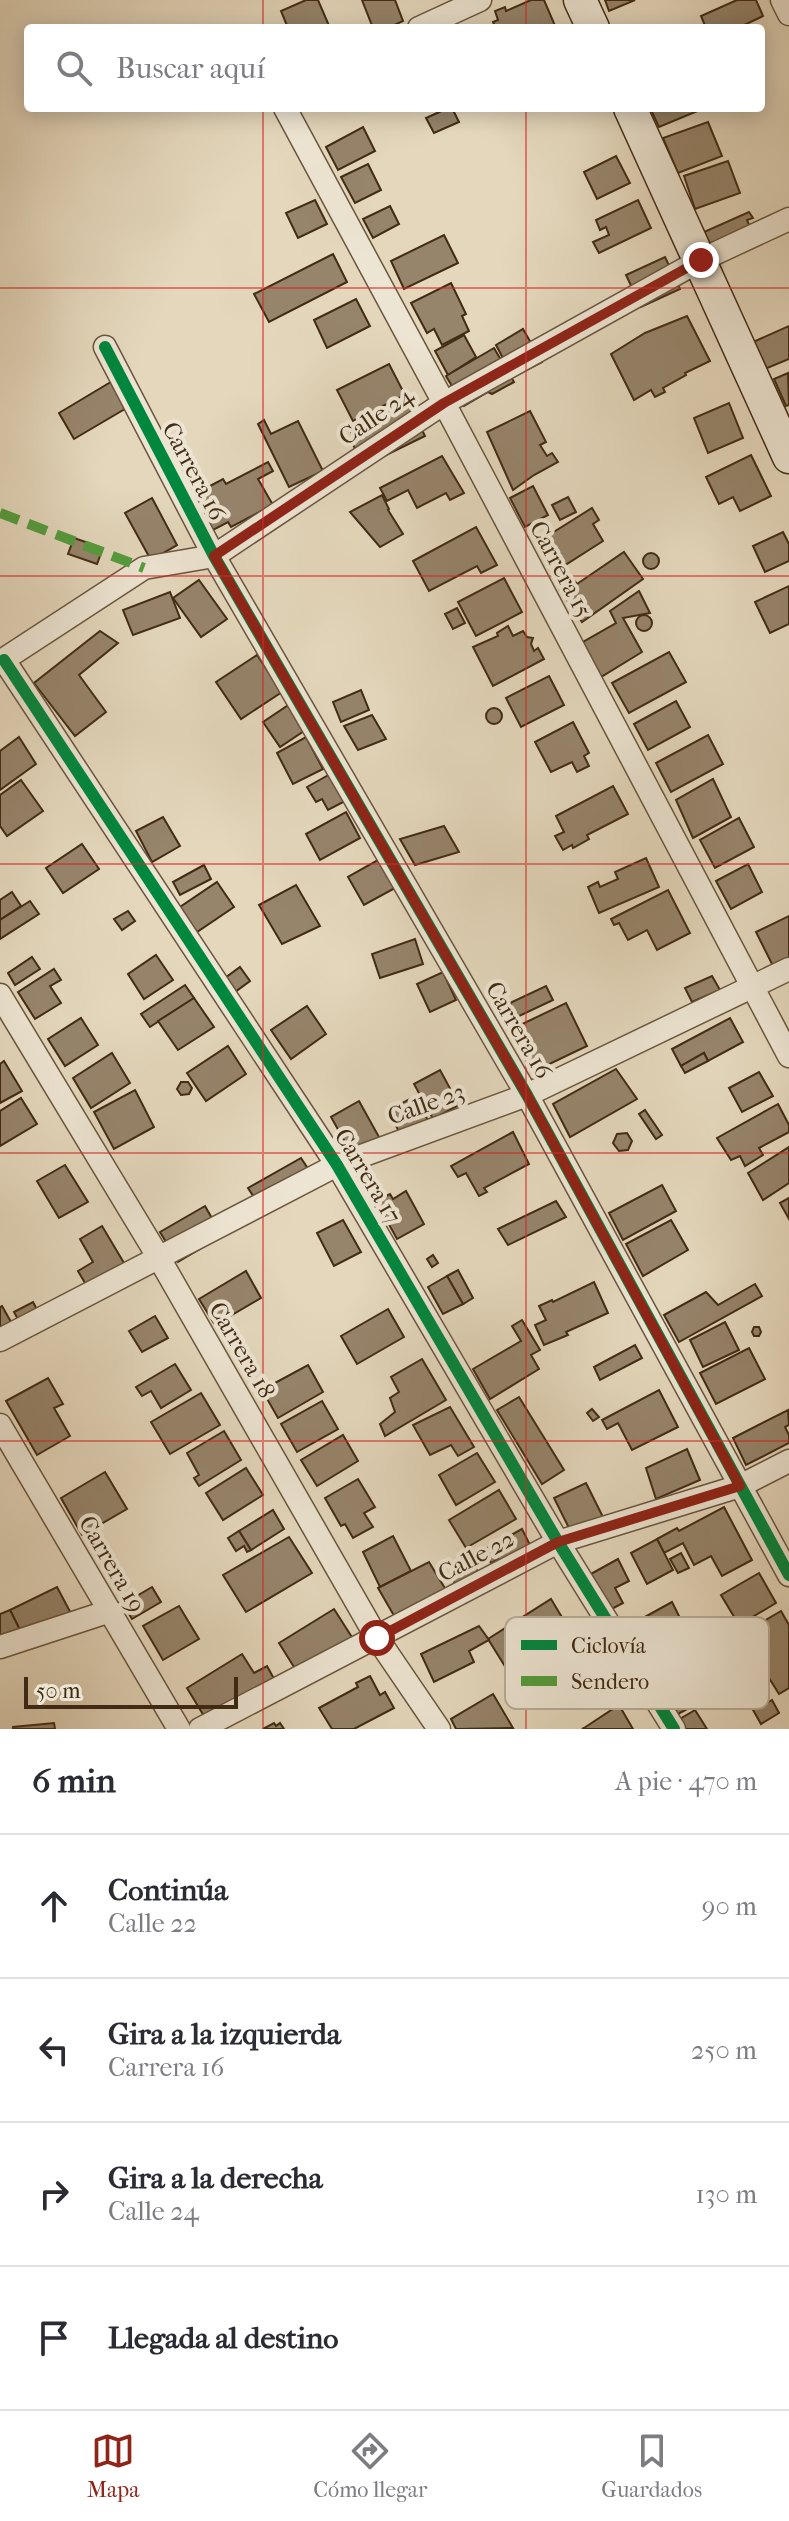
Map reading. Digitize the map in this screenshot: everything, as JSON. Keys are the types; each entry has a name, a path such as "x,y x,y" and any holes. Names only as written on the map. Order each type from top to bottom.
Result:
{"street":[{"path":"428,24 480,0"},
{"path":"580,0 591,24"},
{"path":"782,0 789,14"},
{"name":"Carrera 15","path":"287,112 789,1056"},
{"path":"632,112 789,457"},
{"name":"Calle 24","path":"2,661 144,568 214,556 444,403 701,260 789,219"},
{"name":"Carrera 16","path":"105,347 214,556 527,1095 789,1575"},
{"name":"Carrera 17","path":"2,661 337,1165 605,1617"},
{"name":"Calle 23","path":"0,1340 337,1165 527,1095 789,969"},
{"name":"Carrera 18","path":"0,995 159,1258 377,1638 439,1729"},
{"name":"Carrera 19","path":"0,1425 179,1729"},
{"name":"Calle 22","path":"200,1729 558,1542 740,1486 789,1461"},
{"path":"0,1647 110,1611"},
{"name":"Carrera 17","path":"662,1709 674,1729"}],"building":[{"path":"306,0 318,0 328,24 286,24 281,11"},
{"path":"362,0 395,0 403,21 371,24"},
{"path":"531,0 544,0 554,24 494,24 498,20 495,11 505,7 506,11"},
{"path":"605,0 635,0 609,11"},
{"path":"737,0 756,0 763,16 746,24 704,24 701,16"},
{"path":"439,112 454,112 459,122 434,133 426,118"},
{"path":"652,112 695,112 659,127"},
{"path":"708,122 722,156 678,173 663,138"},
{"path":"363,127 375,151 338,170 326,147"},
{"path":"616,156 630,183 597,199 584,172"},
{"path":"728,161 740,193 695,209 684,176"},
{"path":"368,164 381,190 355,203 341,177"},
{"path":"315,200 327,224 298,238 286,213"},
{"path":"638,200 651,228 599,253 593,242 609,235 606,227 600,230 596,220"},
{"path":"390,206 399,224 373,238 363,219"},
{"path":"749,212 753,218 747,220 757,244 717,261 704,232"},
{"path":"444,235 458,263 404,289 391,261"},
{"path":"333,254 347,282 269,322 254,294"},
{"path":"665,257 680,289 641,307 626,275"},
{"path":"451,283 466,314 462,316 469,331 442,345 434,329 427,333 411,303"},
{"path":"356,299 370,326 327,348 314,320"},
{"path":"687,316 710,361 663,388 665,392 655,397 651,390 634,400 611,354 645,333"},
{"path":"789,326 789,359 765,369 753,342"},
{"path":"523,329 542,362 513,377 496,345"},
{"path":"464,335 476,357 448,375 435,351"},
{"path":"494,348 514,382 464,406 446,376"},
{"path":"389,364 405,395 353,421 337,390"},
{"path":"788,373 789,405 786,406 774,379"},
{"path":"114,380 130,406 74,439 59,413"},
{"path":"407,399 425,436 364,466 351,441 355,440 349,428"},
{"path":"729,403 743,438 708,453 694,418"},
{"path":"530,411 546,442 540,445 547,456 552,453 558,462 513,490 487,432"},
{"path":"264,420 271,434 298,421 323,471 289,487 258,424"},
{"path":"751,455 771,496 740,511 733,497 719,504 706,477"},
{"path":"442,456 464,493 450,500 446,493 417,508 408,490 387,501 380,488"},
{"path":"268,462 273,471 258,479 273,505 231,527 228,522 213,530 193,495 223,479 226,484"},
{"path":"533,486 548,515 525,527 510,498"},
{"path":"382,495 403,534 380,547 350,512"},
{"path":"568,497 576,512 560,520 552,505"},
{"path":"152,498 177,545 151,560 125,513"},
{"path":"592,508 599,520 593,524 603,541 559,569 541,540"},
{"path":"476,527 497,565 481,573 477,566 429,591 413,561"},
{"path":"783,532 789,544 789,561 765,572 753,546"},
{"path":"74,538 103,548 97,564 68,554"},
{"path":"624,552 643,579 582,622 560,590 574,580 577,584"},
{"path":"648,553 654,553 659,561 657,567 648,569 643,564 643,558"},
{"path":"504,578 522,612 476,636 458,602"},
{"path":"199,580 227,619 201,637 173,598"},
{"path":"789,586 789,624 770,633 755,602"},
{"path":"639,591 650,613 623,618 642,652 601,677 583,642 616,623 610,611"},
{"path":"170,592 180,618 133,635 123,610"},
{"path":"457,608 465,623 453,629 445,614"},
{"path":"641,615 647,615 652,623 650,629 641,631 636,626 636,620"},
{"path":"508,626 513,636 523,631 527,637 533,638 531,644 534,651 538,648 544,659 493,686 473,647 498,636 497,633"},
{"path":"100,631 118,643 79,675 106,712 75,736 34,683"},
{"path":"669,652 686,682 629,713 612,683"},
{"path":"257,655 282,692 241,719 216,682"},
{"path":"549,676 564,705 521,727 506,698"},
{"path":"361,690 369,710 341,722 333,702"},
{"path":"676,701 690,727 648,750 634,724"},
{"path":"290,704 307,729 280,747 263,722"},
{"path":"491,708 497,708 502,716 500,722 491,724 486,719 486,713"},
{"path":"372,715 386,739 358,750 344,726"},
{"path":"573,722 589,753 584,756 589,766 577,772 572,762 551,772 535,742"},
{"path":"708,735 723,764 671,792 656,763"},
{"path":"19,737 36,764 0,790 0,751"},
{"path":"306,737 323,769 293,784 277,753"},
{"path":"332,773 347,800 328,810 322,799 316,802 307,787"},
{"path":"713,779 731,817 693,838 676,800"},
{"path":"21,780 43,811 7,836 0,826 0,795"},
{"path":"613,786 628,814 587,835 589,839 573,848 572,845 563,850 555,836 564,832 556,816"},
{"path":"346,812 360,838 320,860 306,834"},
{"path":"163,817 180,846 152,862 136,831"},
{"path":"739,818 754,847 715,868 700,840"},
{"path":"444,826 459,852 415,865 400,839"},
{"path":"82,844 99,869 63,893 46,868"},
{"path":"646,858 659,887 599,913 588,887 598,882 600,887 618,879 615,872"},
{"path":"380,859 395,888 364,905 348,877"},
{"path":"748,864 762,892 731,909 716,881"},
{"path":"204,865 211,879 180,895 173,882"},
{"path":"217,882 234,907 194,934 177,909"},
{"path":"296,885 320,926 282,944 259,905"},
{"path":"668,890 690,933 657,950 647,930 628,940 619,923 614,925 611,919"},
{"path":"12,892 21,906 0,920 0,900"},
{"path":"30,901 39,914 0,939 0,920"},
{"path":"128,911 135,921 122,930 114,919"},
{"path":"789,916 789,959 773,966 756,932"},
{"path":"415,939 423,964 380,978 372,954"},
{"path":"156,955 173,980 144,999 128,974"},
{"path":"32,957 40,969 15,985 8,973"},
{"path":"240,967 250,981 235,992 225,978"},
{"path":"54,969 61,980 50,986 61,1003 35,1019 18,992"},
{"path":"443,972 456,1000 430,1012 417,984"},
{"path":"712,976 720,990 692,1002 685,988"},
{"path":"185,985 194,998 150,1027 141,1014"},
{"path":"546,986 553,1000 517,1017 510,1003"},
{"path":"194,998 214,1027 178,1050 158,1021"},
{"path":"566,1003 587,1046 535,1071 514,1028"},
{"path":"307,1006 326,1034 291,1059 271,1030"},
{"path":"81,1018 98,1045 65,1066 48,1039"},
{"path":"730,1018 743,1042 708,1061 704,1053 681,1066 672,1049"},
{"path":"228,1046 246,1074 206,1101 187,1073"},
{"path":"112,1053 130,1083 91,1108 73,1078"},
{"path":"704,1053 708,1061 685,1073 681,1066"},
{"path":"4,1061 22,1091 0,1103 0,1064"},
{"path":"616,1069 637,1099 570,1137 553,1104"},
{"path":"440,1070 459,1105 433,1119 414,1084"},
{"path":"759,1072 773,1096 742,1112 729,1088"},
{"path":"181,1082 188,1082 192,1088 189,1094 181,1095 177,1089"},
{"path":"135,1090 154,1127 114,1149 94,1112"},
{"path":"415,1096 430,1124 403,1139 388,1111"},
{"path":"21,1098 37,1124 0,1146 0,1111"},
{"path":"359,1101 384,1146 356,1162 331,1117"},
{"path":"778,1104 789,1125 789,1132 759,1148 763,1155 745,1166 740,1156 731,1160 717,1138"},
{"path":"645,1110 662,1135 656,1139 639,1114"},
{"path":"513,1132 529,1164 484,1188 487,1192 479,1196 466,1173 458,1177 451,1166"},
{"path":"627,1133 632,1141 628,1150 619,1151 613,1143 617,1134"},
{"path":"789,1147 789,1183 763,1200 748,1173"},
{"path":"301,1158 318,1184 265,1214 248,1188"},
{"path":"65,1165 88,1202 59,1218 37,1181"},
{"path":"662,1185 676,1211 623,1240 609,1213"},
{"path":"406,1191 424,1224 397,1239 376,1201 390,1194 393,1199"},
{"path":"789,1198 789,1219 780,1203"},
{"path":"556,1201 566,1217 508,1245 498,1229"},
{"path":"205,1206 222,1236 178,1262 160,1232"},
{"path":"343,1220 361,1252 334,1266 317,1233"},
{"path":"671,1220 688,1250 643,1276 626,1244"},
{"path":"102,1226 133,1278 95,1300 78,1271 93,1262 80,1239"},
{"path":"433,1255 438,1263 432,1267 427,1259"},
{"path":"458,1270 473,1298 463,1304 447,1276"},
{"path":"246,1271 261,1298 215,1325 199,1299"},
{"path":"447,1276 463,1304 443,1314 428,1287"},
{"path":"594,1282 608,1313 544,1345 535,1325 546,1320 539,1306"},
{"path":"755,1284 762,1296 679,1342 664,1315 706,1292 718,1305"},
{"path":"33,1302 41,1317 22,1327 14,1312"},
{"path":"0,1307 20,1338 0,1350"},
{"path":"388,1309 404,1337 357,1364 341,1336"},
{"path":"155,1316 168,1338 142,1352 129,1331"},
{"path":"522,1320 540,1350 531,1355 539,1369 490,1399 473,1369 521,1341 512,1326"},
{"path":"725,1322 739,1350 703,1367 690,1340"},
{"path":"754,1327 759,1327 759,1336 754,1336"},
{"path":"635,1345 642,1358 600,1380 594,1367"},
{"path":"749,1348 765,1379 716,1404 700,1373"},
{"path":"422,1359 446,1400 385,1436 380,1424 395,1412 390,1398 399,1392 391,1377"},
{"path":"175,1364 191,1390 161,1408 151,1391 142,1396 136,1387"},
{"path":"308,1365 323,1392 278,1418 262,1390"},
{"path":"48,1378 63,1404 54,1408 70,1436 37,1455 6,1401"},
{"path":"659,1390 678,1427 632,1450 618,1423 607,1429 602,1420"},
{"path":"201,1393 220,1425 170,1454 151,1422"},
{"path":"519,1397 564,1470 542,1484 497,1410"},
{"path":"322,1401 338,1429 297,1452 281,1424"},
{"path":"450,1407 474,1447 458,1456 451,1445 430,1455 413,1425"},
{"path":"592,1409 599,1417 593,1421 587,1413"},
{"path":"788,1410 789,1425 785,1427 789,1443 746,1465 733,1438"},
{"path":"224,1431 241,1460 199,1486 194,1478 199,1475 187,1453"},
{"path":"343,1435 358,1461 317,1486 301,1460"},
{"path":"687,1449 700,1480 656,1499 646,1468"},
{"path":"477,1453 495,1482 456,1505 439,1475"},
{"path":"246,1468 263,1495 223,1520 206,1493"},
{"path":"105,1472 127,1509 82,1535 61,1498"},
{"path":"358,1479 375,1507 364,1513 373,1527 353,1538 345,1524 341,1526 325,1498"},
{"path":"586,1483 607,1525 575,1540 554,1498"},
{"path":"499,1490 516,1519 466,1548 449,1520"},
{"path":"724,1507 752,1560 722,1576 711,1556 694,1565 683,1543 664,1553 657,1539"},
{"path":"273,1510 284,1529 251,1550 239,1531"},
{"path":"522,1529 538,1561 508,1578 498,1559 491,1563 484,1550"},
{"path":"239,1531 251,1550 247,1552 244,1546 236,1551 228,1538"},
{"path":"393,1536 411,1571 380,1587 363,1552"},
{"path":"289,1537 312,1573 246,1612 223,1575"},
{"path":"657,1539 673,1570 647,1584 631,1553"},
{"path":"681,1553 689,1568 678,1573 670,1559"},
{"path":"618,1559 629,1581 615,1588 623,1603 608,1611 589,1575"},
{"path":"429,1562 446,1590 400,1626 378,1588"},
{"path":"473,1563 487,1588 464,1599 450,1575"},
{"path":"759,1573 776,1603 752,1617 734,1617 721,1595"},
{"path":"57,1587 75,1621 27,1644 10,1610"},
{"path":"152,1587 161,1602 132,1619 123,1604"},
{"path":"551,1599 562,1617 523,1617"},
{"path":"672,1602 679,1616 677,1617 645,1617"},
{"path":"179,1606 199,1639 163,1660 143,1626"},
{"path":"334,1609 355,1642 299,1675 279,1643"},
{"path":"10,1610 27,1644 0,1648 0,1614"},
{"path":"781,1611 789,1625 789,1688 779,1694 769,1678 769,1618"},
{"path":"479,1626 489,1640 469,1651 474,1662 434,1682 421,1654"},
{"path":"505,1628 505,1666 488,1639"},
{"path":"242,1654 254,1673 267,1666 278,1686 210,1726 187,1688"},
{"path":"370,1676 380,1695 385,1692 394,1708 354,1729 332,1729 319,1708 358,1687 356,1683"},
{"path":"493,1694 513,1728 456,1729 451,1719"},
{"path":"772,1700 779,1713 761,1724 753,1710 769,1709"},
{"path":"613,1709 621,1709 633,1729 582,1729"},
{"path":"658,1709 687,1709 665,1721"},
{"path":"695,1710 707,1729 669,1729 668,1726"},
{"path":"54,1723 55,1729 13,1729 13,1727"},
{"path":"274,1723 276,1726 280,1723 284,1729 263,1729"}],"marked path":[{"path":"0,513 144,568"}],"cycle path":[{"path":"105,347 214,556 527,1095 789,1575"},
{"path":"4,660 337,1165 605,1617"},
{"path":"662,1709 674,1729"}],"route":[{"path":"377,1638 558,1542 740,1486 527,1095 214,556 444,403 701,260"}]}
